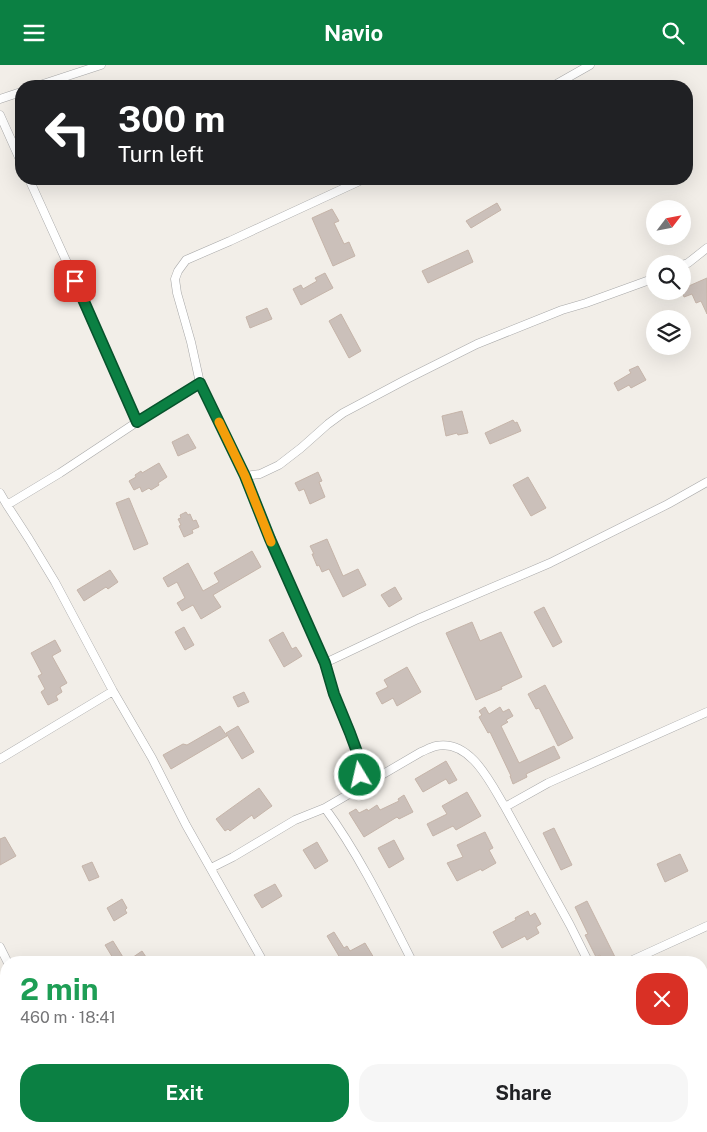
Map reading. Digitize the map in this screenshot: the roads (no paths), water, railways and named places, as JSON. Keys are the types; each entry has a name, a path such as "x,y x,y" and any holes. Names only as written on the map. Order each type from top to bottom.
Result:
{"street":[{"path":"55,80 101,65"},
{"path":"564,80 590,65"},
{"path":"0,99 15,93"},
{"path":"0,115 15,149"},
{"path":"32,185 137,422"},
{"path":"347,795 360,775 357,752 334,694 325,663 270,539 245,476 200,383 175,279 186,260 351,185"},
{"path":"691,261 707,249"},
{"path":"245,476 260,474 279,465 343,413 477,344 562,310 646,281"},
{"path":"7,505 200,383"},
{"path":"325,663 418,619 550,563 668,504 707,482"},
{"path":"0,493 55,582 113,691 152,758 186,825 260,956"},
{"path":"0,759 113,691"},
{"path":"505,807 548,783 707,712"},
{"path":"211,868 295,821 325,808 421,752 436,746 450,746 471,757 486,776 570,925 585,956"},
{"path":"325,808 348,842 377,892 409,956"},
{"path":"641,956 707,926"}]}
